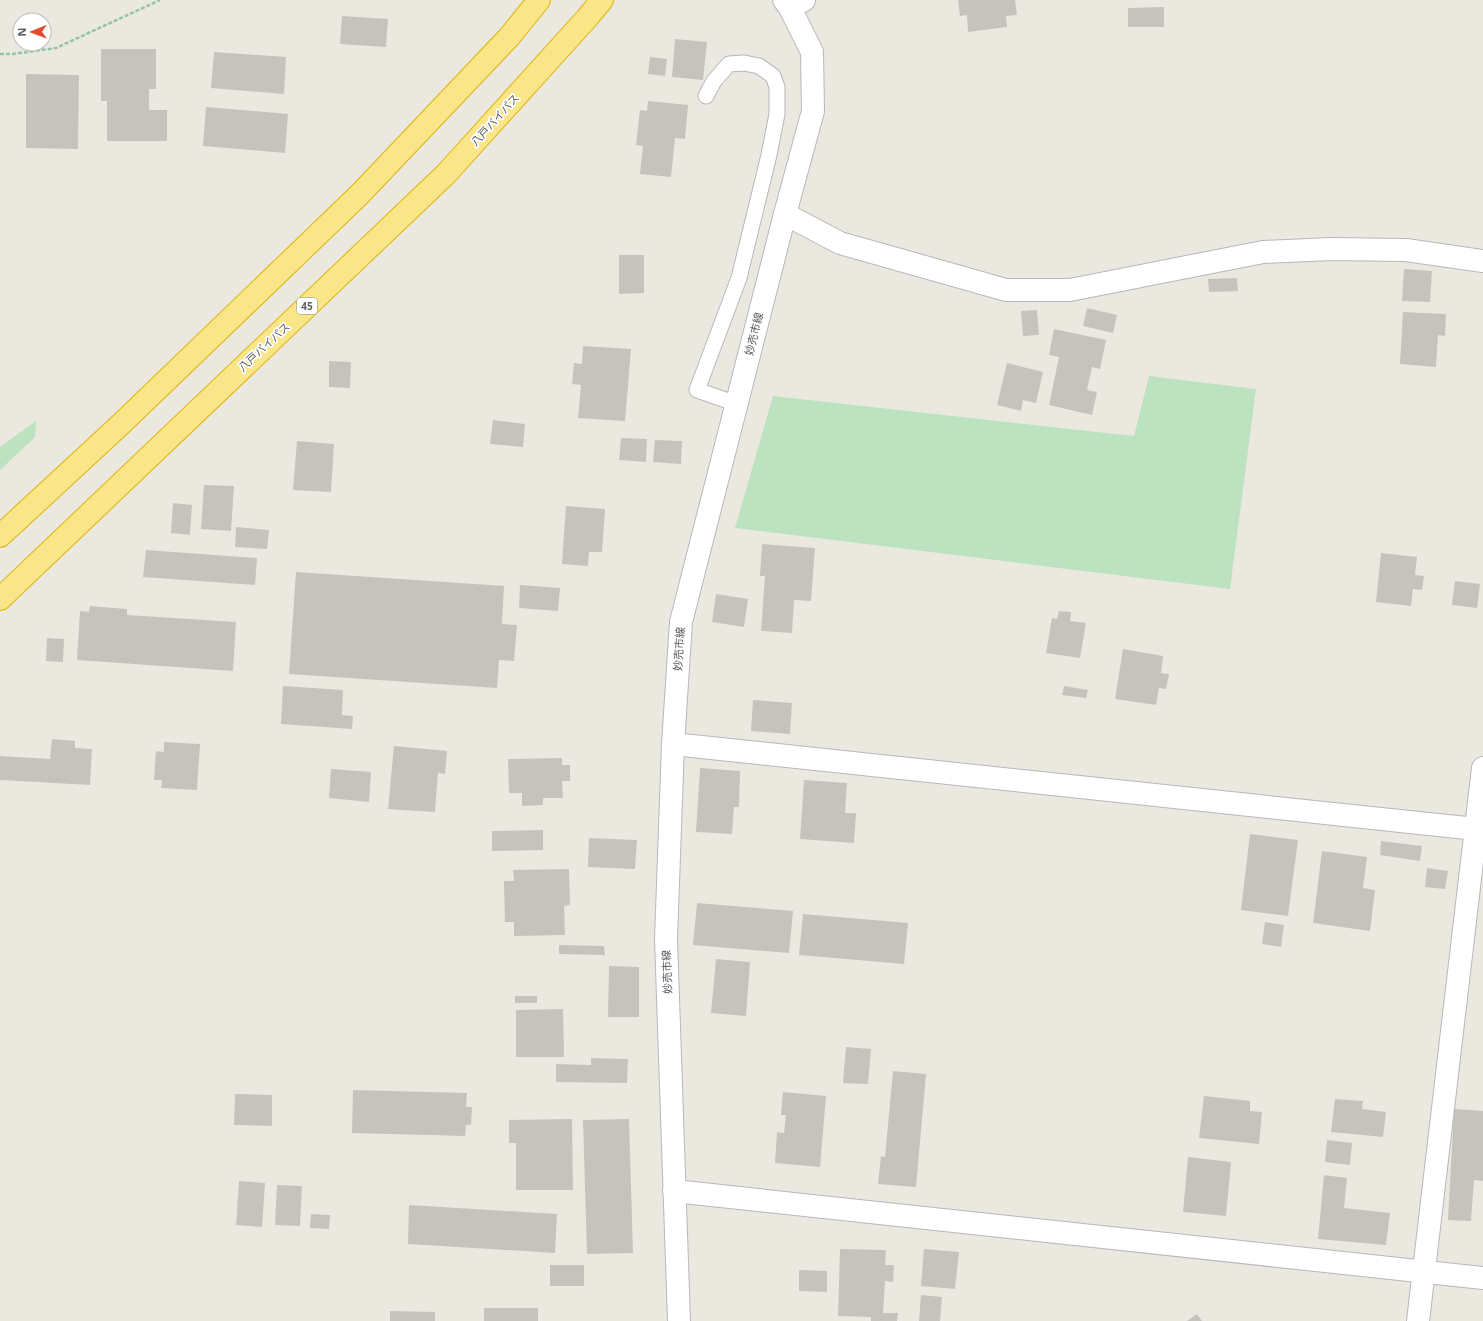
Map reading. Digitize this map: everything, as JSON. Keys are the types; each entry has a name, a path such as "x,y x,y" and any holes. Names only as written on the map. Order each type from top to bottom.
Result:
{"highway":[{"path":"0,536 120,425 360,194 510,36 539,0"},
{"name":"八戸バイパス","path":"0,599 446,174 602,0"}],"street":[{"name":"妙売市線","path":"679,1321 666,939 673,744 681,622 785,214 813,111 812,52 792,3"},
{"path":"785,214 840,243 1006,290 1070,290 1263,252 1331,249 1406,250 1483,260"},
{"path":"673,744 1476,829"},
{"path":"1418,1321 1483,768"},
{"path":"674,1191 1483,1278"}],"lane":[{"path":"706,96 714,81 729,64 744,63 759,66 773,76 777,87 777,114 769,155 739,278 697,390 736,404"}],"path":[{"path":"0,54 13,54 56,48 160,0"}],"green space":[{"path":"1149,376 1256,389 1230,589 735,528 773,396 1134,436"},
{"path":"36,421 35,437 0,470 0,447"}],"building":[{"path":"958,0 1015,0 1017,15 1006,16 1007,27 968,32 967,15 960,16"},
{"path":"1164,7 1164,27 1128,27 1128,8"},
{"path":"342,16 388,19 386,47 340,44"},
{"path":"675,39 707,42 703,80 672,77"},
{"path":"101,49 156,49 156,89 149,89 149,110 167,110 167,141 107,141 107,101 101,101"},
{"path":"214,52 286,57 284,94 211,88"},
{"path":"650,57 667,59 665,76 648,74"},
{"path":"26,74 79,75 78,149 26,148"},
{"path":"648,101 688,105 685,139 675,138 671,177 640,174 643,146 636,145 640,110 647,111"},
{"path":"206,107 288,114 285,153 203,146"},
{"path":"619,255 644,255 644,293 619,294"},
{"path":"1404,269 1432,271 1430,302 1402,301"},
{"path":"1237,278 1238,291 1209,292 1208,279"},
{"path":"1087,308 1117,315 1113,333 1083,326"},
{"path":"1037,310 1039,335 1023,336 1021,311"},
{"path":"1403,312 1446,314 1445,336 1438,335 1436,367 1400,364"},
{"path":"1054,329 1106,340 1100,369 1092,367 1087,390 1097,392 1092,415 1049,405 1059,357 1049,355"},
{"path":"583,346 631,349 625,421 578,418 581,385 572,384 574,363 582,364"},
{"path":"329,361 351,362 350,388 329,387"},
{"path":"1007,363 1043,372 1036,403 1023,400 1021,411 997,405"},
{"path":"493,420 525,424 523,447 490,444"},
{"path":"621,438 647,439 646,462 619,460"},
{"path":"655,440 682,441 681,464 653,462"},
{"path":"297,441 334,444 331,492 293,490"},
{"path":"204,485 234,486 231,531 201,529"},
{"path":"173,503 192,505 190,535 171,533"},
{"path":"566,506 605,509 602,552 589,552 588,566 562,564"},
{"path":"236,527 269,530 267,549 235,547"},
{"path":"762,544 815,548 811,601 794,600 792,633 761,631 765,576 760,576"},
{"path":"146,550 257,558 255,585 143,577"},
{"path":"1381,553 1417,557 1415,575 1424,576 1422,590 1413,589 1411,606 1376,602"},
{"path":"296,572 504,586 502,624 517,625 514,661 499,660 497,688 289,674"},
{"path":"1455,581 1480,584 1477,608 1452,605"},
{"path":"520,585 560,588 558,611 519,608"},
{"path":"716,594 748,599 744,627 712,622"},
{"path":"90,606 127,609 127,615 236,622 233,671 77,660 80,611 89,612"},
{"path":"1059,611 1071,612 1070,621 1086,623 1080,658 1046,653 1052,618 1057,619"},
{"path":"47,638 64,639 63,662 46,661"},
{"path":"1123,649 1163,656 1161,673 1169,674 1166,689 1159,688 1156,705 1115,699"},
{"path":"283,686 343,690 342,715 353,716 352,729 281,724"},
{"path":"1064,686 1088,690 1086,698 1062,695"},
{"path":"753,700 792,703 790,734 751,731"},
{"path":"52,739 75,741 75,748 92,749 90,785 0,780 0,756 50,759"},
{"path":"164,742 200,744 197,790 161,788 162,780 154,780 156,751 164,752"},
{"path":"394,746 447,751 445,774 438,773 435,812 388,809"},
{"path":"562,758 562,765 570,765 570,781 562,781 563,798 543,798 543,805 522,806 522,793 509,793 508,759"},
{"path":"700,768 740,771 739,807 734,807 732,834 696,832"},
{"path":"331,769 371,772 369,802 329,798"},
{"path":"804,780 847,783 845,813 856,813 854,843 800,839"},
{"path":"543,830 543,850 492,851 492,831"},
{"path":"1250,834 1298,840 1288,916 1241,910"},
{"path":"589,838 637,840 635,869 588,867"},
{"path":"1381,841 1422,846 1420,861 1380,855"},
{"path":"1322,851 1367,857 1363,888 1375,890 1370,931 1313,923"},
{"path":"1427,868 1448,871 1445,889 1425,887"},
{"path":"569,869 570,905 564,906 565,935 514,936 514,922 505,922 504,881 514,881 513,870"},
{"path":"697,903 793,911 789,953 693,945"},
{"path":"803,914 908,923 904,964 799,955"},
{"path":"1265,922 1284,925 1281,947 1262,944"},
{"path":"559,945 604,946 605,955 559,954"},
{"path":"716,959 750,962 746,1016 711,1013"},
{"path":"609,966 639,967 639,1017 608,1017"},
{"path":"515,996 537,996 537,1003 515,1003"},
{"path":"563,1009 564,1057 516,1057 516,1010"},
{"path":"846,1047 871,1049 868,1084 843,1083"},
{"path":"591,1058 628,1059 627,1083 556,1082 556,1064 591,1065"},
{"path":"893,1071 926,1074 916,1187 878,1184 881,1156 885,1157"},
{"path":"353,1090 467,1093 466,1107 472,1107 471,1125 466,1125 465,1136 352,1133"},
{"path":"783,1092 826,1096 820,1167 775,1163 777,1132 784,1133 786,1115 781,1115"},
{"path":"235,1094 272,1095 272,1126 234,1125"},
{"path":"1204,1096 1250,1101 1250,1111 1262,1112 1259,1144 1199,1138"},
{"path":"1335,1099 1363,1101 1362,1109 1386,1112 1383,1137 1331,1132"},
{"path":"1454,1109 1483,1111 1483,1181 1474,1180 1471,1221 1448,1220"},
{"path":"572,1119 573,1190 516,1190 516,1143 509,1143 509,1120"},
{"path":"629,1119 633,1253 587,1254 583,1120"},
{"path":"1327,1140 1352,1143 1350,1165 1325,1162"},
{"path":"1188,1157 1231,1162 1226,1216 1183,1212"},
{"path":"1324,1175 1347,1178 1344,1208 1390,1213 1386,1245 1318,1239"},
{"path":"239,1181 265,1183 262,1227 236,1225"},
{"path":"277,1185 302,1186 300,1226 275,1225"},
{"path":"409,1205 557,1214 555,1253 408,1244"},
{"path":"311,1214 330,1215 329,1229 310,1228"},
{"path":"840,1249 886,1250 885,1265 894,1265 893,1282 885,1281 883,1313 898,1313 897,1321 871,1321 871,1317 838,1316"},
{"path":"924,1249 959,1252 955,1289 921,1286"},
{"path":"550,1265 584,1265 584,1286 550,1286"},
{"path":"799,1270 827,1271 827,1292 799,1291"},
{"path":"921,1295 942,1297 940,1321 919,1321"},
{"path":"484,1308 538,1308 538,1321 484,1321"},
{"path":"390,1311 435,1312 435,1321 390,1321"},
{"path":"1197,1314 1202,1321 1187,1321"}]}
